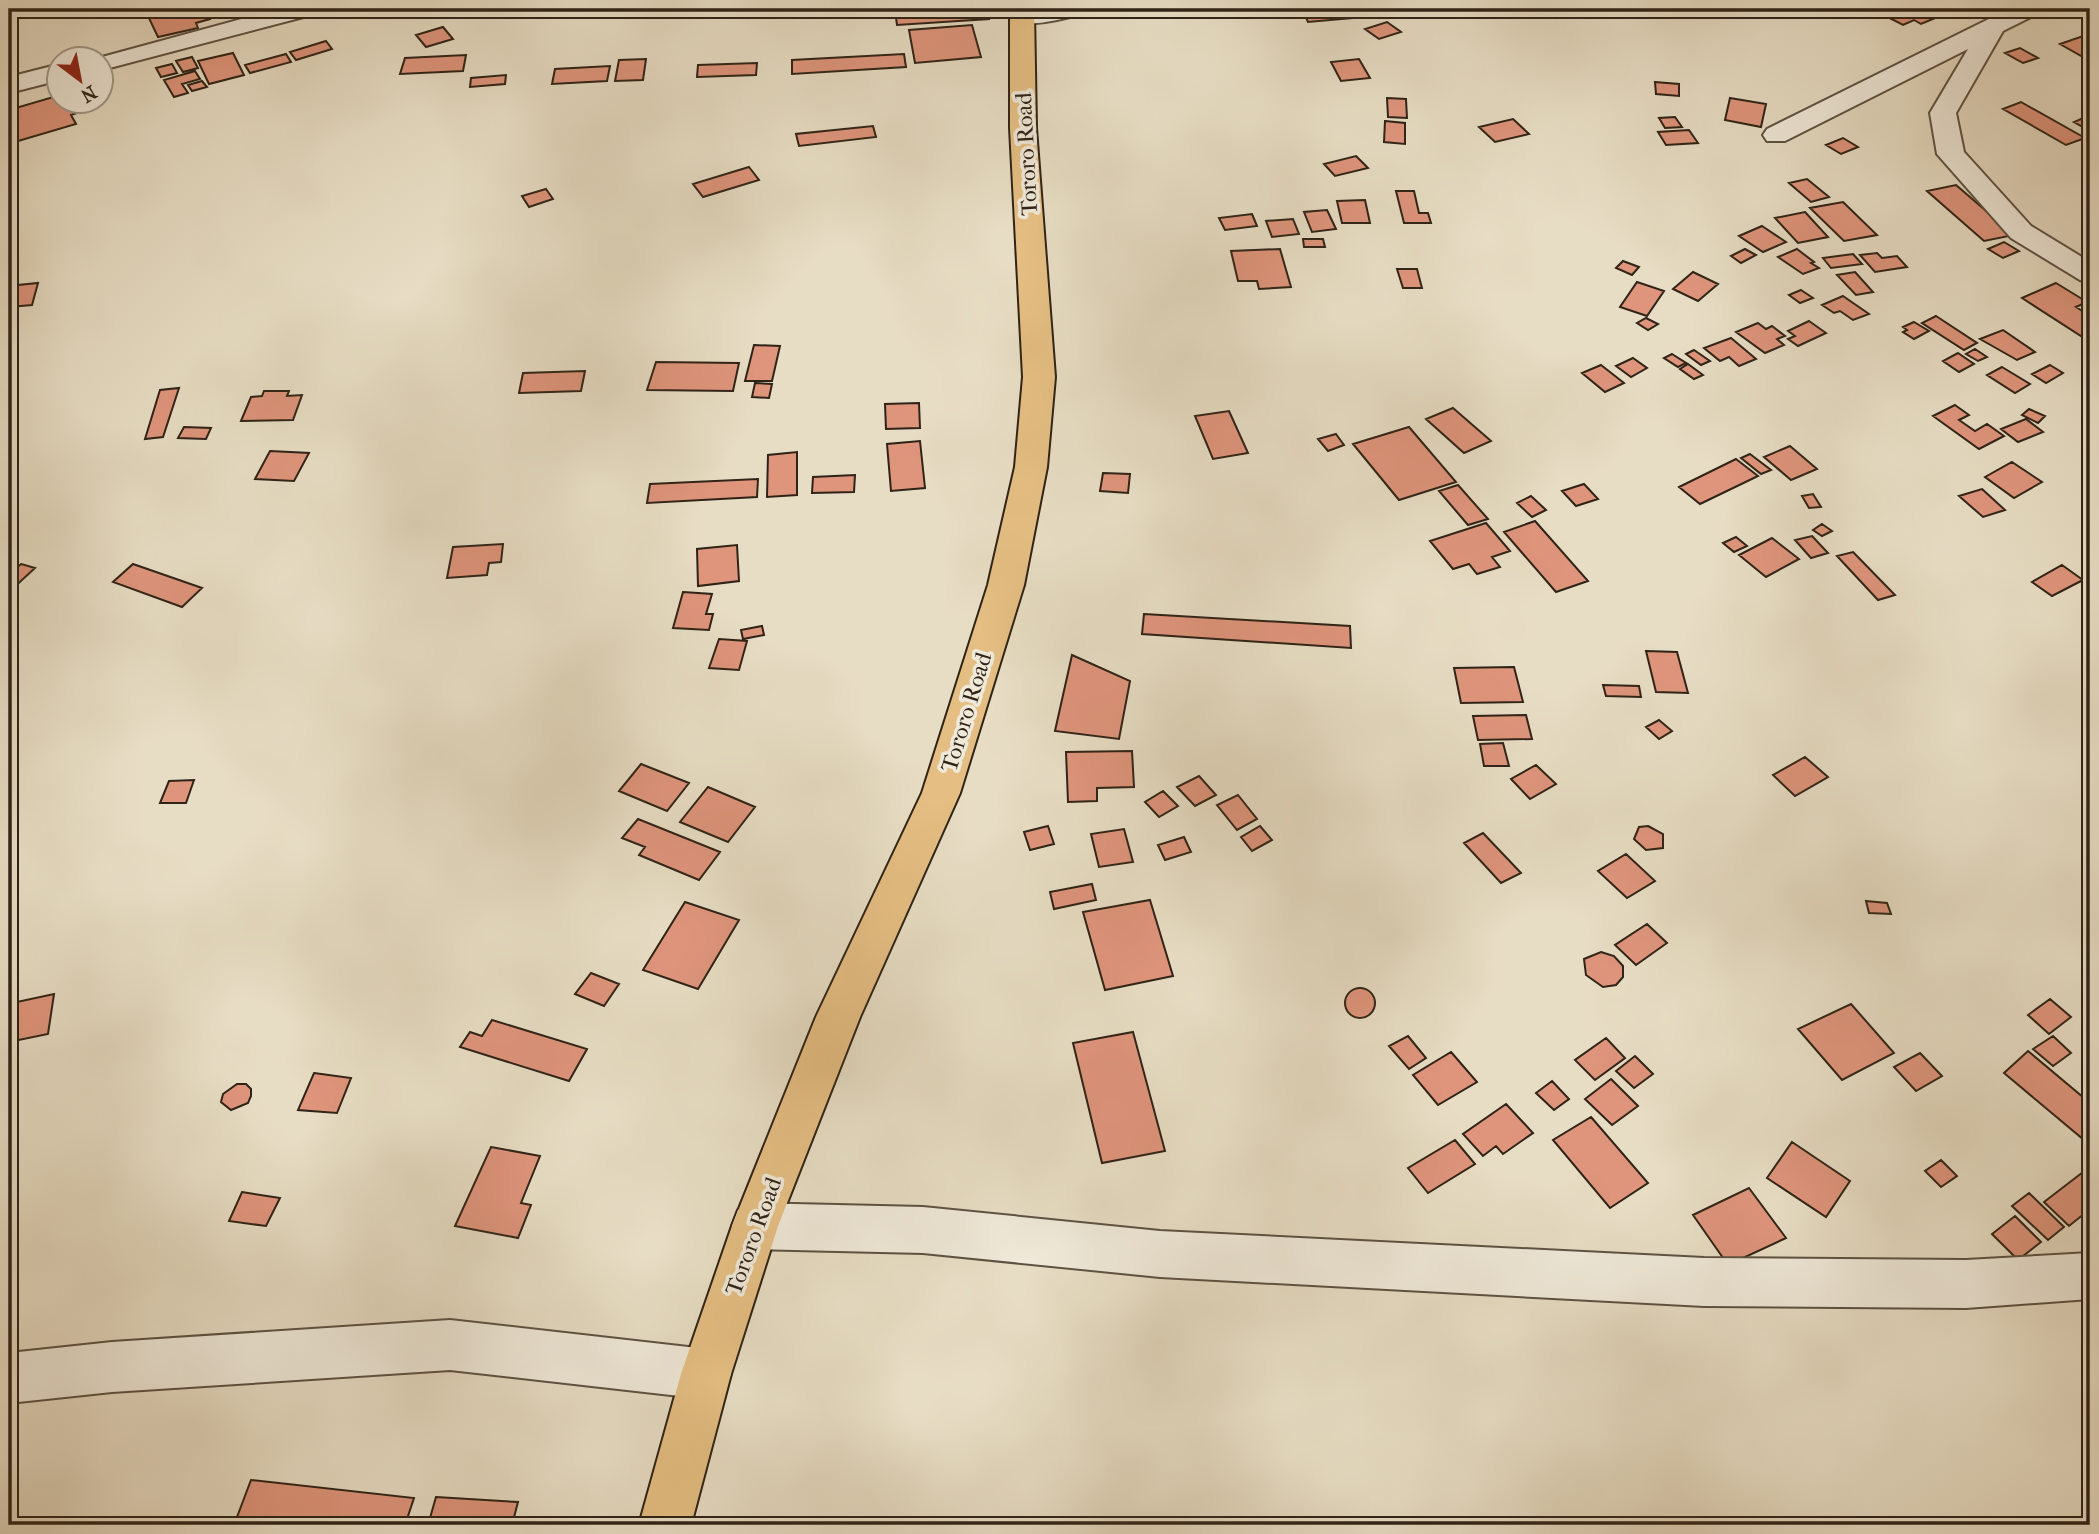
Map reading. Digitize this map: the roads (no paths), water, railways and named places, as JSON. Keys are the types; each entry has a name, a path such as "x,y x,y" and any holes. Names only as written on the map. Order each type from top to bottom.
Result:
{"main road":[{"name":"Tororo Road","path":"665,1525 706,1374 755,1226 838,1017 911,864 941,793 1006,585 1031,467 1039,377 1023,128 1022,13"}],"street":[{"path":"116,58 306,9"},
{"path":"1022,13 1073,9"},
{"path":"1776,135 2028,9"},
{"path":"1995,24 1943,113 1951,154 2021,232 2090,274"},
{"path":"9,85 46,76"},
{"path":"755,1226 923,1230 1160,1254 1704,1282 1966,1284 2090,1276"},
{"path":"9,1378 112,1367 450,1345 706,1374"}]}
